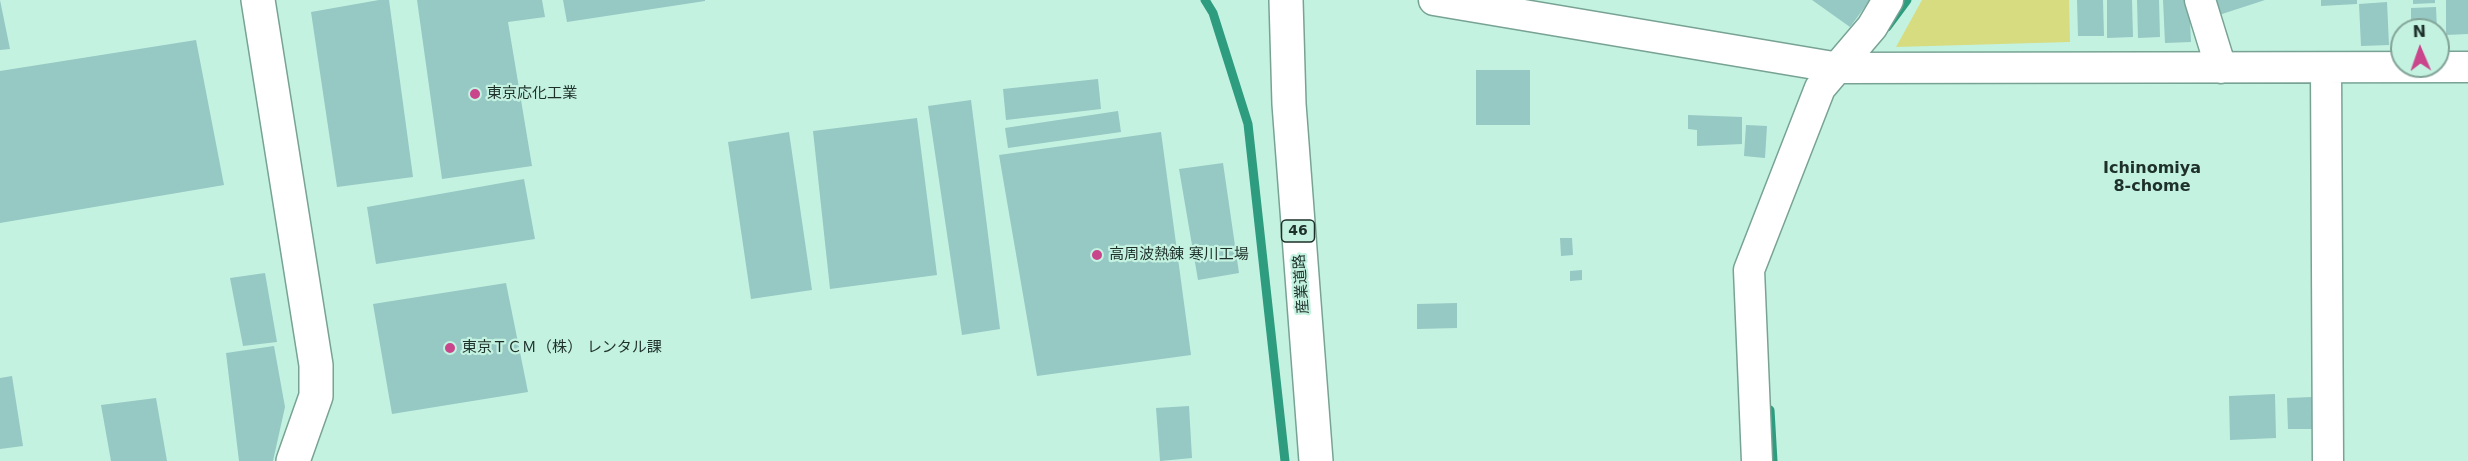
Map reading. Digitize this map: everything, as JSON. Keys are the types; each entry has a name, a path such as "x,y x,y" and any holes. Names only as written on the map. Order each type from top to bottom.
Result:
{"street":[{"path":"258,0 316,365 316,396 293,461"},
{"name":"産業道路","path":"1286,0 1289,104 1316,461"},
{"path":"1434,0 1839,68 2468,67"},
{"path":"1757,461 1749,270 1809,111 1820,88 1872,27 1888,0"},
{"path":"2200,0 2221,68"},
{"path":"2326,68 2328,461"}],"green space":[{"path":"1922,0 2069,0 2070,42 1896,47"}],"building":[{"path":"0,0 10,49 0,50"},
{"path":"389,0 413,177 337,187 311,12"},
{"name":"東京応化工業","path":"417,0 542,0 545,17 508,22 532,166 442,179"},
{"path":"563,0 705,0 705,1 567,22"},
{"path":"1812,0 1870,0 1850,27"},
{"path":"2077,0 2103,0 2104,36 2078,36"},
{"path":"2107,0 2132,0 2133,37 2107,38"},
{"path":"2137,0 2159,0 2160,37 2138,38"},
{"path":"2163,0 2189,0 2191,42 2165,43"},
{"path":"2214,0 2265,0 2219,15"},
{"path":"2321,0 2357,0 2357,4 2321,6"},
{"path":"2413,0 2435,0 2435,3 2413,4"},
{"path":"2446,0 2468,0 2468,34 2450,35 2450,18 2446,18"},
{"path":"2387,2 2389,45 2361,46 2359,4"},
{"path":"2436,7 2436,18 2411,18 2411,8"},
{"path":"196,40 224,185 0,223 0,71"},
{"path":"1476,70 1530,70 1530,125 1476,125"},
{"path":"1098,79 1101,109 1006,120 1003,89"},
{"path":"971,100 1000,329 962,335 928,106"},
{"path":"1118,111 1121,132 1008,148 1005,128"},
{"path":"1688,115 1742,117 1742,144 1697,146 1697,130 1688,129"},
{"path":"917,118 937,275 830,289 813,131"},
{"path":"1746,125 1767,126 1765,158 1744,156"},
{"path":"789,132 812,290 751,299 728,142"},
{"name":"高周波熱錬 寒川工場","path":"1161,132 1191,355 1037,376 999,155"},
{"path":"1223,163 1239,273 1198,280 1179,169"},
{"path":"524,179 535,239 376,264 367,207"},
{"path":"1560,238 1572,238 1573,255 1561,256"},
{"path":"1582,270 1582,280 1570,281 1570,271"},
{"path":"265,273 277,342 243,346 230,278"},
{"name":"東京ＴＣＭ（株） レンタル課","path":"506,283 528,392 392,414 373,304"},
{"path":"1457,303 1457,328 1417,329 1417,304"},
{"path":"274,346 285,407 273,461 239,461 226,353"},
{"path":"12,376 23,446 0,449 0,378"},
{"path":"2275,394 2276,438 2230,440 2229,396"},
{"path":"2312,397 2313,429 2288,429 2287,398"},
{"path":"156,398 167,461 111,461 101,405"},
{"path":"1189,406 1192,458 1160,461 1156,408"}],"waterway":[{"path":"1205,0 1213,13 1248,124 1285,461"},
{"path":"1887,27 1907,0"},
{"path":"1770,410 1773,461"}],"place":[{"name":"東京応化工業","path":"475,94"},
{"name":"高周波熱錬 寒川工場","path":"1097,255"},
{"name":"東京ＴＣＭ（株） レンタル課","path":"450,348"}],"district":[{"name":"Ichinomiya 8-chome","path":"2152,178"}]}
